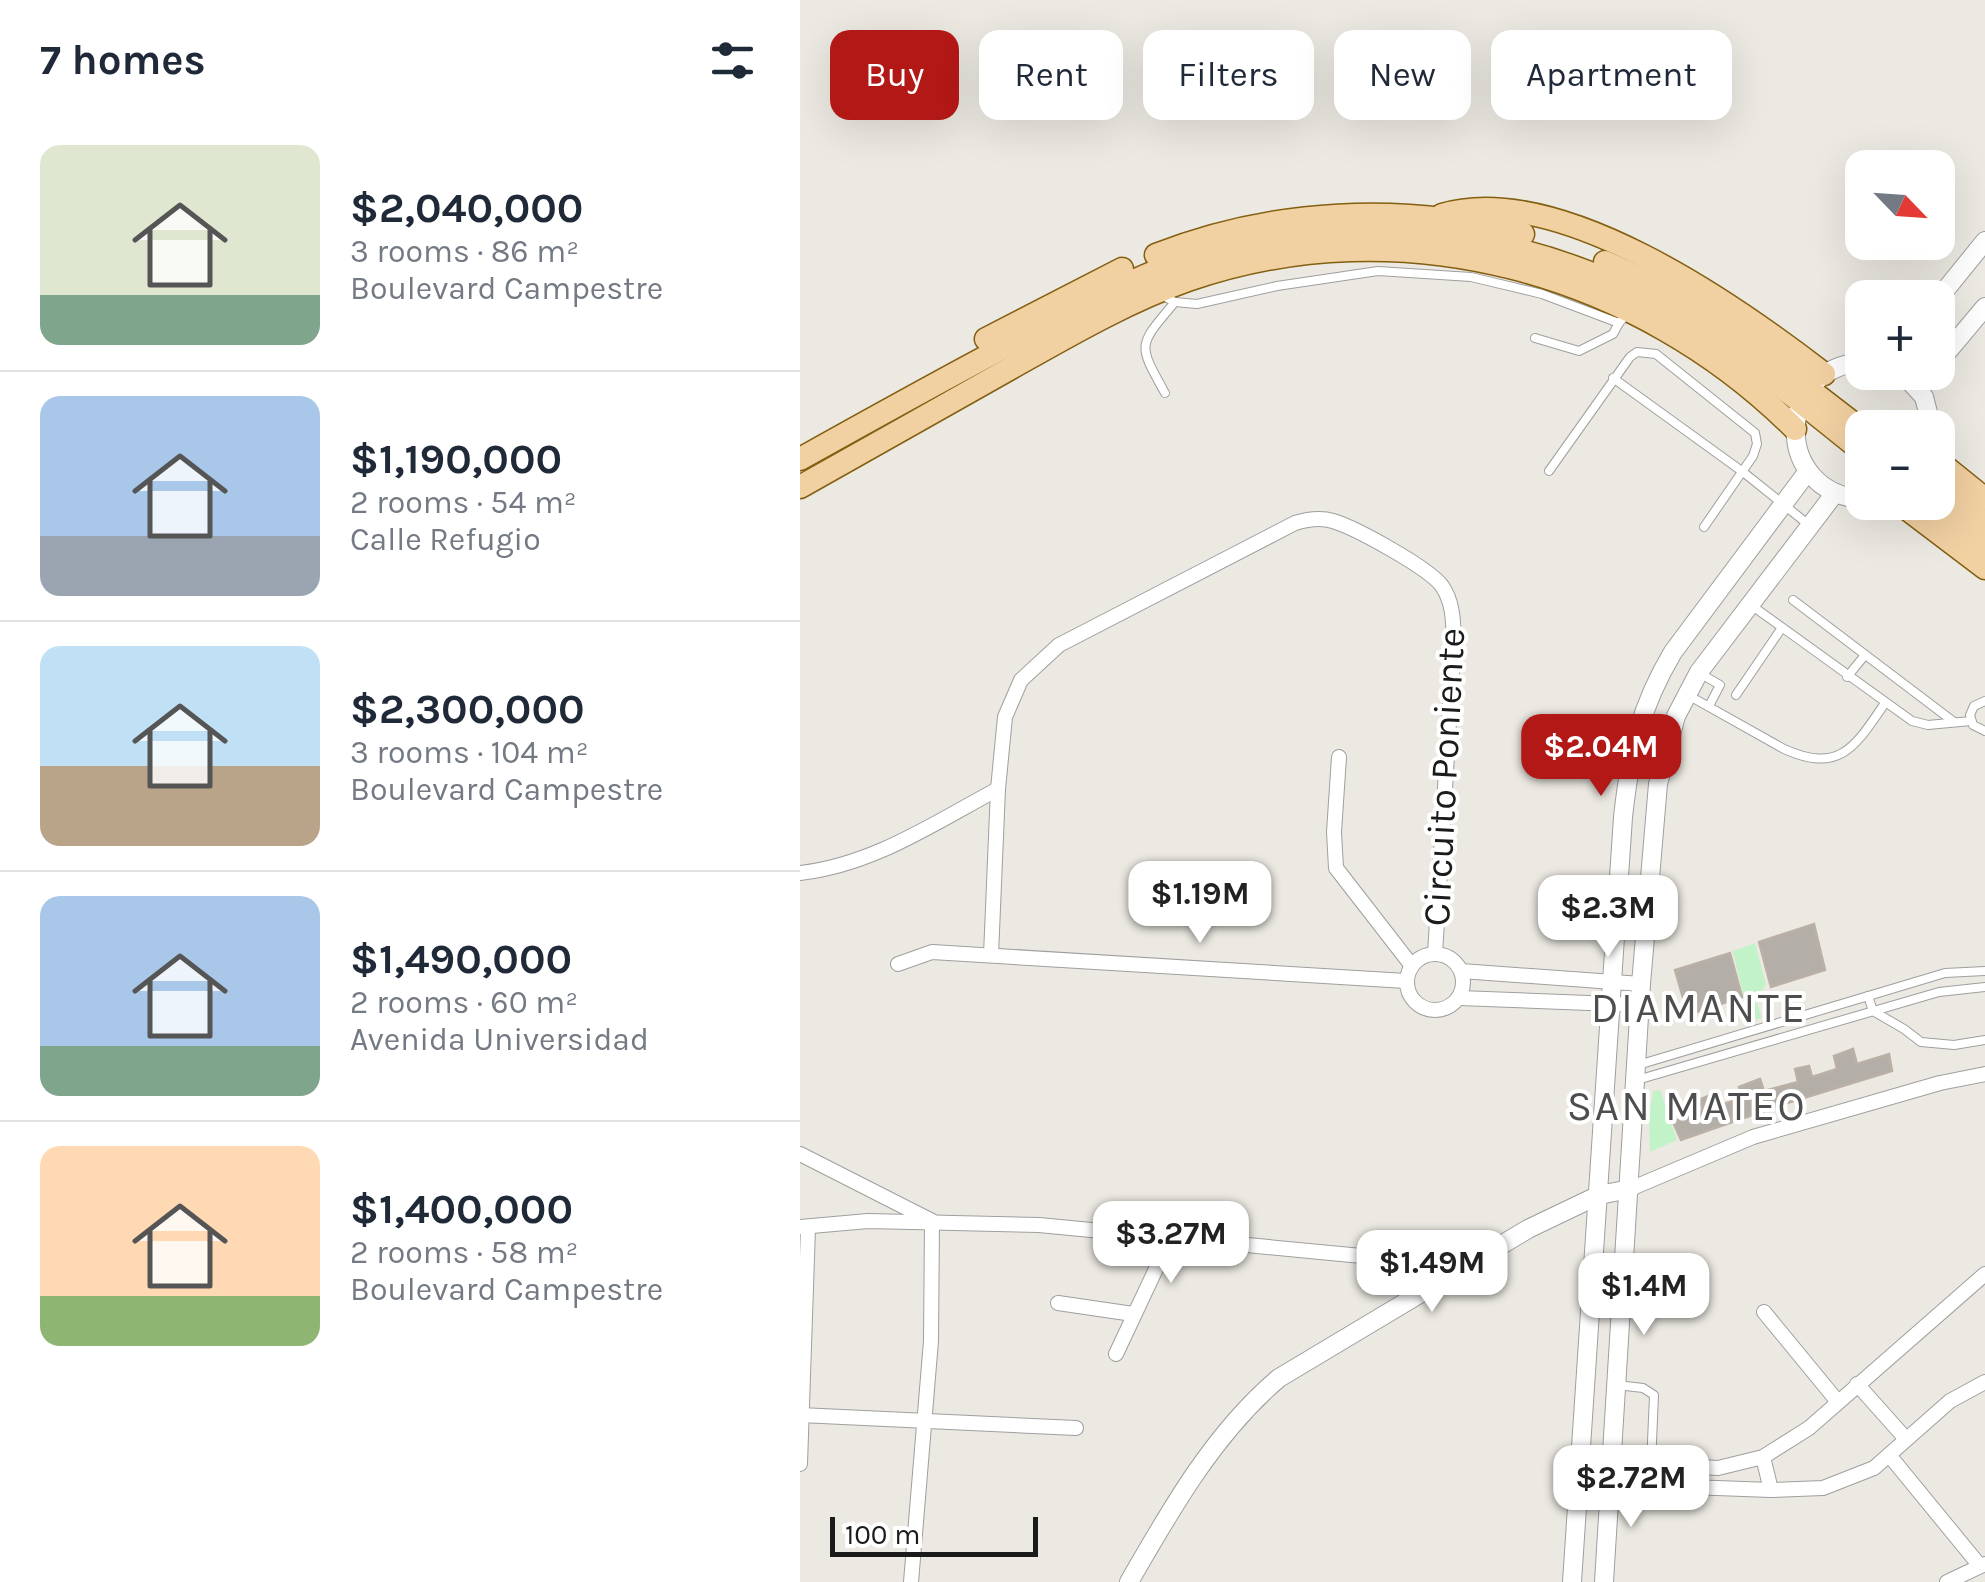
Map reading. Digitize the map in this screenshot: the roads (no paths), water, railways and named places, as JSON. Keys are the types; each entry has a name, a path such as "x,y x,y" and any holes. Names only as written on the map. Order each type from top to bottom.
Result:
{"main road":[{"path":"1486,243 1493,214 1503,209"},
{"path":"1429,219 1455,211 1503,209 1570,225 1644,257 1721,300 1845,416"},
{"path":"800,444 1076,290 1188,243 1248,227 1369,214 1429,219 1486,243 1624,317 1650,320 1742,379 1795,429"},
{"path":"800,460 1122,286 1196,257 1263,240 1339,232 1393,232 1486,243 1518,248 1584,270 1656,303 1727,348 1811,388 1845,429"},
{"path":"800,487 1085,327 1166,297 1221,270 1315,253 1417,251 1486,243"},
{"path":"1955,475 1985,499"},
{"path":"1955,500 1985,524"},
{"path":"1922,520 1985,568"},
{"path":"1951,520 1985,547"}],"street":[{"path":"1953,280 1985,241"},
{"path":"1955,343 1985,307"},
{"path":"1845,365 1811,388 1795,429 1798,451 1808,471 1836,493 1845,495"},
{"path":"1570,1577 1580,1483 1622,816 1630,759 1640,717 1673,652 1808,471"},
{"path":"1600,1579 1612,1463 1641,984 1658,784 1676,716 1699,672 1836,493"},
{"name":"Circuito Poniente","path":"991,955 1005,717 1021,680 1041,658 1060,645 1294,523 1312,518 1332,520 1426,571 1439,581 1452,612 1454,639 1435,954"},
{"path":"1338,757 1336,868 1409,973 1412,1000 1431,1011 1451,1006 1459,998 1461,972 1451,958 1435,954 1418,959 1409,973"},
{"path":"800,872 849,864 886,850 998,790"},
{"path":"898,964 932,952 1409,973"},
{"path":"1461,972 1641,984"},
{"path":"1459,998 1640,1005"},
{"path":"1129,1582 1222,1435 1247,1406 1279,1378 1528,1229 1599,1195 1630,1189 1753,1137 1940,1083 1985,1074"},
{"path":"800,1154 932,1222"},
{"path":"800,1464 804,1227 868,1221 1038,1225 1394,1259 1483,1256"},
{"path":"911,1582 932,1342 932,1222"},
{"path":"1116,1354 1170,1239"},
{"path":"1394,1259 1409,1301"},
{"path":"1612,1463 1718,1468 1763,1457 1809,1428 1985,1274"},
{"path":"1058,1303 1133,1314"},
{"path":"1764,1312 1838,1402"},
{"path":"1580,1483 1772,1490 1823,1488 1874,1468 1950,1401 1985,1382"},
{"path":"1858,1384 1906,1439"},
{"path":"801,1415 1076,1428"},
{"path":"1890,1455 1982,1565 1947,1582"},
{"path":"1763,1457 1772,1490"}],"lane":[{"path":"1165,393 1144,354 1146,337 1166,297 1197,304 1276,286 1378,270 1470,278 1624,317 1613,334 1579,351 1535,338"},
{"path":"1549,471 1630,356 1638,352 1656,354 1755,432 1753,456 1704,527"},
{"path":"1614,378 1809,525"},
{"path":"1792,600 1954,722"},
{"path":"1750,605 1885,704 1920,724 1971,721"},
{"path":"1736,695 1781,629"},
{"path":"1847,677 1865,655"},
{"path":"1699,672 1720,685 1708,706"},
{"path":"1686,694 1784,748 1822,760 1850,750 1885,704"},
{"path":"1971,721 1974,706 1985,701"},
{"path":"1971,721 1985,732"},
{"path":"1636,1073 1762,1027 1945,973 1985,970"},
{"path":"1636,1073 1939,992 1985,986"},
{"path":"1868,996 1873,1011 1920,1042 1954,1045 1985,1040"},
{"path":"1762,1027 1766,1041"},
{"path":"1625,1268 1675,1270"},
{"path":"1617,1385 1643,1388 1654,1395 1652,1466"}],"district":[{"name":"DIAMANTE","path":"1699,1008"},
{"name":"SAN MATEO","path":"1687,1106"}]}
